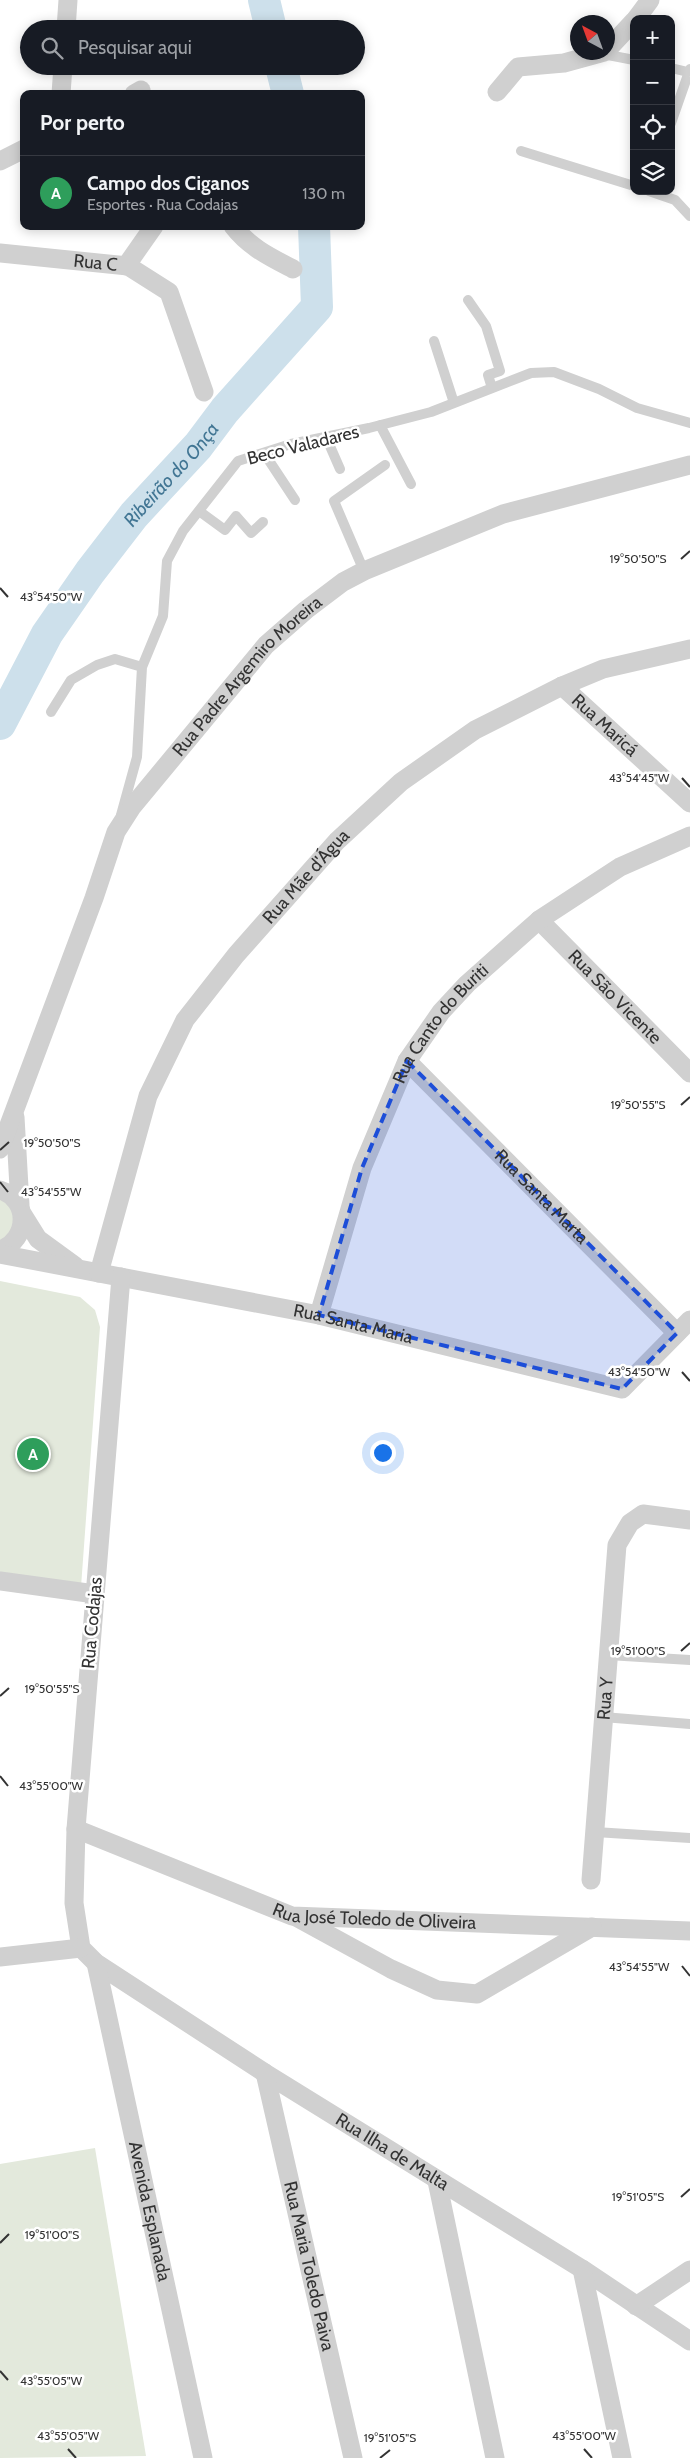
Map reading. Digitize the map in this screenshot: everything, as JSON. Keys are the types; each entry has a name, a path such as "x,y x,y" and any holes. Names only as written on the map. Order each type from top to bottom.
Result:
{"street":[{"path":"67,20 68,0"},
{"path":"639,15 650,0"},
{"path":"615,41 630,25"},
{"path":"496,92 518,67 564,63 575,60"},
{"path":"61,90 62,75"},
{"path":"0,161 20,151"},
{"path":"126,266 151,230"},
{"path":"236,230 242,237 265,255 293,269"},
{"name":"Rua C","path":"0,253 126,266 169,292 204,392"},
{"name":"Rua Padre Argemiro Moreira","path":"0,1150 116,832 132,807 266,645 313,604 343,582 364,571 503,514 690,465"},
{"name":"Rua Mãe d'Água","path":"90,1272 148,1096 185,1020 236,955 337,841 401,782 474,730 562,686 603,669 690,650"},
{"name":"Rua Maricá","path":"562,686 690,803"},
{"name":"Rua Canto do Buriti","path":"319,1315 362,1168 407,1061 441,1012 467,984 539,920 620,867 690,836"},
{"name":"Rua São Vicente","path":"539,920 690,1073"},
{"name":"Rua Santa Marta","path":"407,1061 684,1326"},
{"name":"Rua Padre Argemiro Moreira","path":"15,1111 21,1210"},
{"path":"0,1190 14,1197 21,1210 20,1234 14,1242 0,1250"},
{"name":"Rua Santa Maria","path":"21,1210 38,1239 90,1272"},
{"name":"Rua Santa Maria","path":"0,1254 319,1315 622,1389 684,1326"},
{"name":"Rua Codajas","path":"81,1948 74,1903 76,1829 121,1277"},
{"name":"Rua Y","path":"591,1880 617,1544 630,1523 643,1514 690,1520"},
{"path":"0,1581 95,1594"},
{"name":"Rua José Toledo de Oliveira","path":"76,1829 292,1916 690,1931"},
{"path":"292,1916 391,1969 437,1990 477,1994 592,1927"},
{"path":"0,1957 81,1948 96,1963"},
{"name":"Rua Ilha de Malta","path":"96,1963 265,2073 582,2269 690,2341"},
{"name":"Avenida Esplanada","path":"96,1963 203,2458"},
{"name":"Rua Maria Toledo Paiva","path":"265,2073 353,2458"},
{"path":"437,2181 496,2458"},
{"path":"582,2269 622,2458"},
{"path":"636,2306 690,2270"}],"lane":[{"path":"615,55 630,59"},
{"path":"675,68 689,70 675,112"},
{"path":"521,151 630,185"},
{"path":"661,195 676,200 690,216"},
{"path":"468,300 486,326 500,371 488,375 492,388"},
{"path":"434,341 454,403"},
{"name":"Beco Valadares","path":"116,832 137,757 142,667 163,616 168,561 183,531 238,461 326,437 431,412 531,373 554,372 637,408 690,424"},
{"path":"380,425 411,484"},
{"path":"326,437 340,469"},
{"path":"264,453 295,500"},
{"path":"364,571 334,501 386,465"},
{"path":"199,511 225,530 236,516 251,533 263,522"},
{"path":"51,712 71,680 97,665 115,658 142,667"},
{"path":"608,1655 690,1660"},
{"path":"604,1717 690,1724"},
{"path":"595,1832 690,1838"}],"highlighted area":[{"path":"407,1061 677,1333 622,1389 319,1315 362,1168"}],"shaded area":[{"path":"0,1195 10,1203 16,1229 0,1243"},
{"path":"0,1281 80,1297 95,1310 100,1327 81,1587 0,1573"},
{"path":"95,2148 146,2456 0,2458 0,2164"}],"waterway":[{"name":"Ribeirão do Onça","path":"264,0 269,20"},
{"name":"Ribeirão do Onça","path":"283,75 287,90"},
{"name":"Ribeirão do Onça","path":"0,724 47,634 90,572 134,515 198,446 225,410 317,307 314,230"}],"place":[{"name":"Campo dos Ciganos","path":"33,1454"}]}
